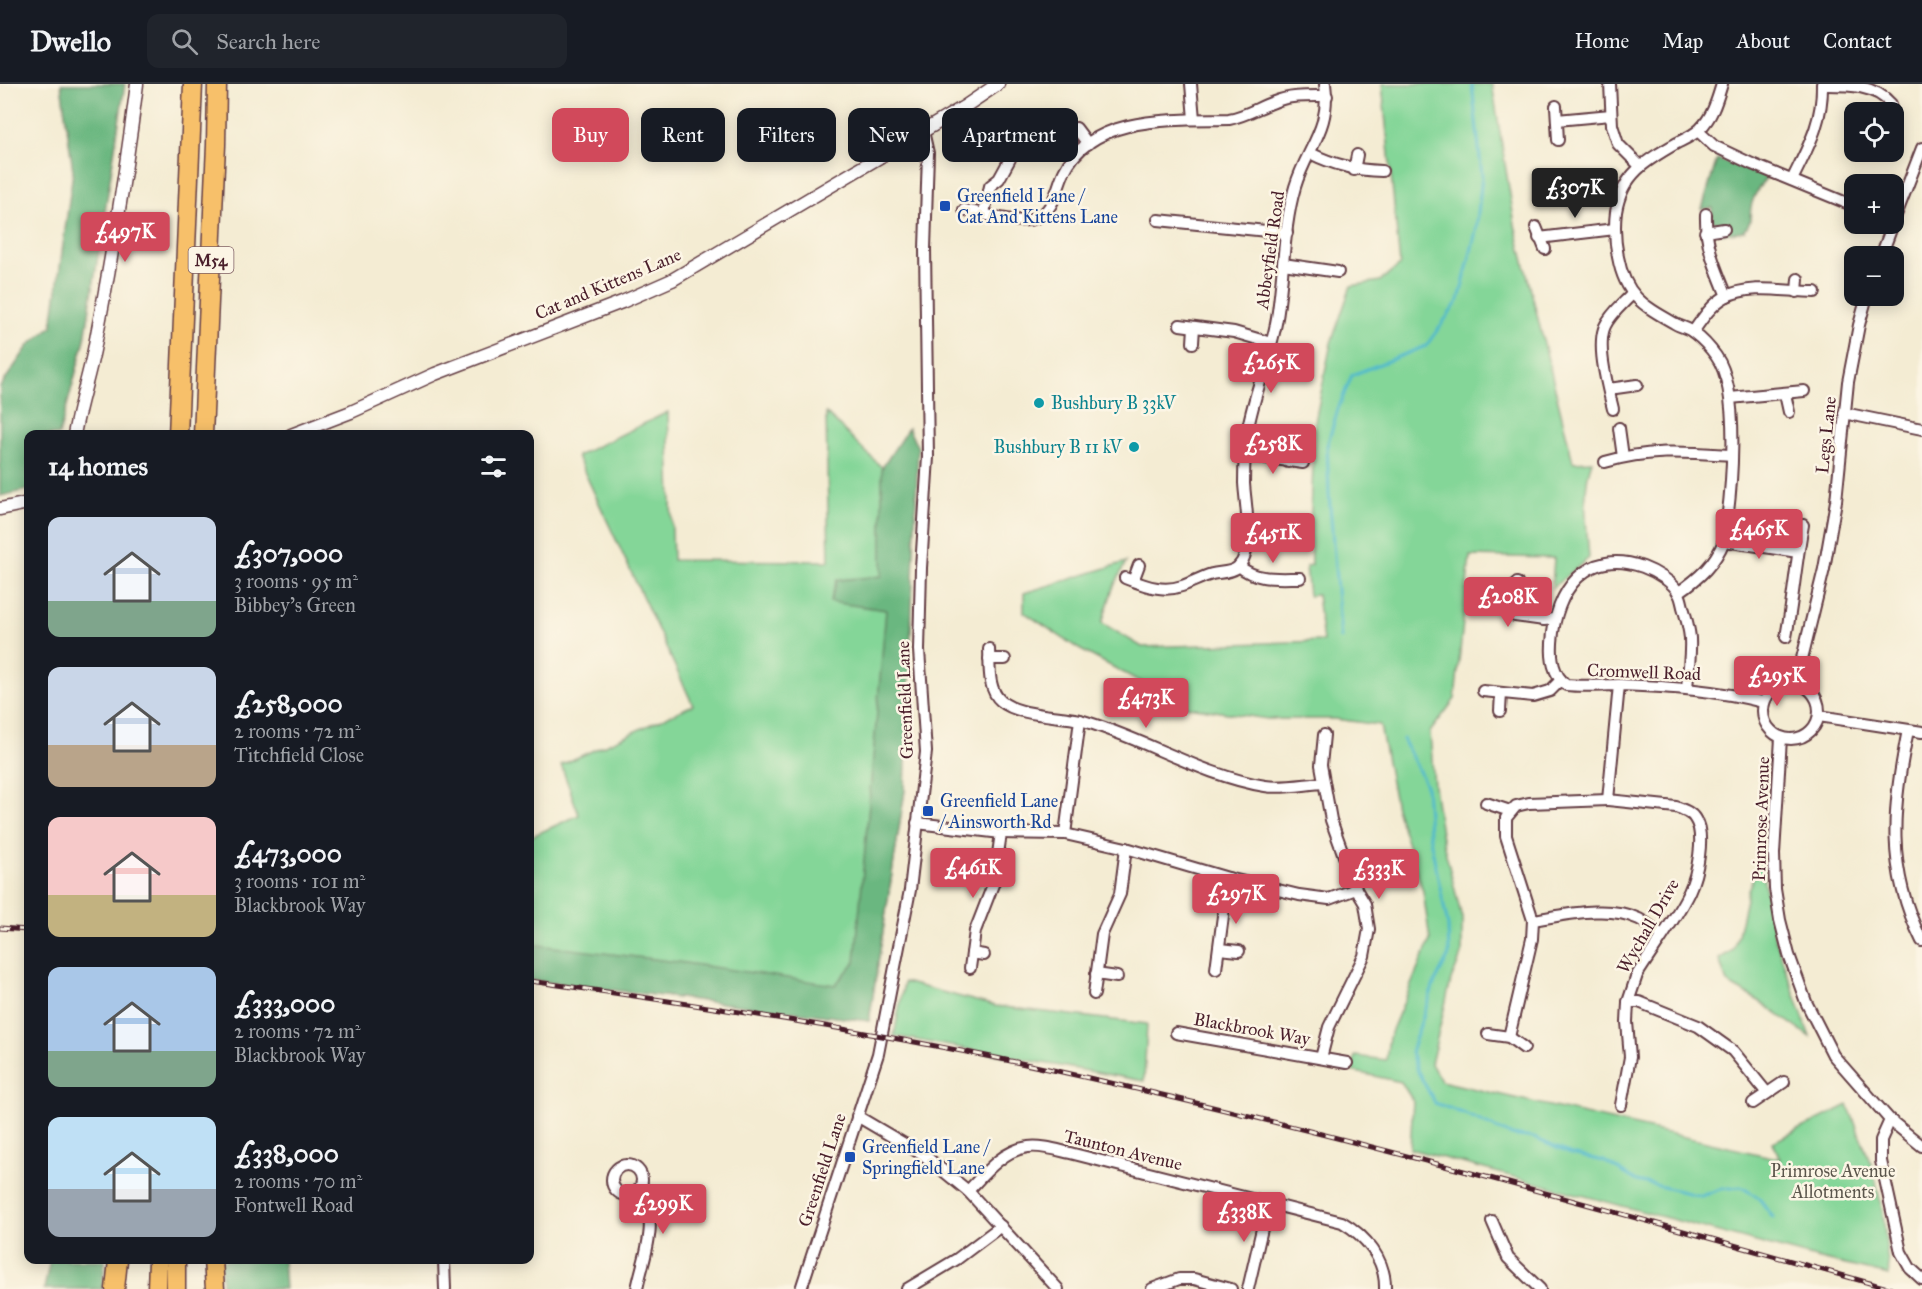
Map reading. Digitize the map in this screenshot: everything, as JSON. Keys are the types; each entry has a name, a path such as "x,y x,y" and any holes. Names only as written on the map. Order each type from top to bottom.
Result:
{"highway":[{"name":"M54","path":"178,430 193,84"},
{"name":"M54","path":"203,430 217,84"},
{"path":"116,1289 118,1264"},
{"path":"157,1289 158,1264"},
{"path":"176,1264 176,1289"},
{"path":"213,1264 215,1289"}],"street":[{"path":"75,430 106,285 127,163 137,84"},
{"name":"Cat and Kittens Lane","path":"930,127 998,84"},
{"path":"1191,84 1194,119"},
{"name":"Abbeyfield Road","path":"1239,566 1246,549 1248,528 1244,483 1245,455 1254,400 1277,317 1295,187 1322,124 1327,96 1325,84"},
{"path":"1610,84 1611,115 1618,144 1640,166"},
{"path":"1679,592 1707,569 1719,555 1724,541 1731,455 1730,398 1726,379 1717,357 1694,332 1676,325 1645,306 1632,294 1621,275 1615,229 1616,210 1621,195 1640,166 1698,131 1715,107 1722,84"},
{"path":"1792,180 1816,132 1821,112 1822,85 1860,84 1876,89 1885,88"},
{"path":"964,210 1018,220 1029,220 1044,214 1051,206 1068,164 1088,144 1109,132 1147,122 1229,119 1240,117 1275,101 1303,96 1327,96"},
{"path":"1556,106 1558,140"},
{"path":"1557,120 1611,115"},
{"path":"1698,131 1714,146 1844,200"},
{"path":"1078,132 1088,144"},
{"path":"1904,195 1922,148"},
{"path":"1310,153 1335,165 1354,170 1382,171"},
{"path":"1354,170 1357,155"},
{"name":"Cat and Kittens Lane","path":"304,430 351,412 435,374 622,302 672,280 871,162"},
{"name":"Greenfield Lane","path":"801,1289 881,1040 910,890 926,752 919,650 921,568 928,457 925,249 928,162"},
{"path":"984,213 990,186 999,179 1008,162"},
{"path":"1706,214 1706,232 1711,255 1727,296"},
{"path":"1158,220 1287,234"},
{"path":"1545,249 1537,232 1615,229"},
{"path":"1706,232 1724,229"},
{"path":"1283,264 1338,272"},
{"path":"1797,292 1798,279"},
{"path":"1694,332 1714,306 1727,296 1755,290 1815,292"},
{"path":"1614,409 1601,342 1604,327 1612,314 1632,294"},
{"name":"Legs Lane","path":"1797,683 1824,569 1836,501 1852,355 1864,306"},
{"path":"1180,325 1234,332 1271,343"},
{"path":"1193,343 1194,327"},
{"path":"1609,389 1637,385"},
{"path":"1730,398 1804,391"},
{"path":"1785,394 1789,412"},
{"path":"1844,413 1922,429"},
{"path":"1619,428 1623,457"},
{"path":"1288,447 1288,462"},
{"path":"1605,462 1656,452 1731,455"},
{"path":"1245,455 1303,463"},
{"path":"0,509 24,504"},
{"path":"1786,637 1803,525"},
{"path":"1724,541 1798,552"},
{"path":"1559,678 1553,666 1555,619 1557,610 1571,584 1587,569 1598,564 1623,562 1654,571 1679,592 1690,640 1686,689"},
{"path":"1139,565 1129,580 1148,587 1173,589 1214,573 1232,571 1239,566 1258,577 1300,578"},
{"path":"1517,583 1515,616 1544,620 1555,619"},
{"path":"1005,659 989,654 994,693 1001,701 1020,710 1080,720 1163,750 1216,773 1266,786 1324,783"},
{"name":"Cromwell Road","path":"1483,691 1533,696 1550,691 1559,678 1566,685 1686,689 1723,693 1763,702"},
{"path":"1797,683 1807,687 1814,695 1819,705 1819,716 1809,733 1791,740 1781,738 1765,724 1762,713 1763,702 1780,684 1797,683"},
{"path":"1608,800 1619,685"},
{"path":"1500,711 1501,693"},
{"path":"1819,716 1922,732"},
{"path":"1065,834 1080,720"},
{"path":"1908,730 1894,813 1895,840 1898,868 1905,897 1912,921 1922,941"},
{"name":"Blackbrook Way","path":"1321,1058 1329,1027 1364,956 1369,929 1365,904 1356,888 1331,820 1321,765 1324,735"},
{"name":"Primrose Avenue","path":"1781,738 1774,854 1775,889 1789,955 1806,1002 1833,1055 1890,1120 1922,1146"},
{"name":"Wychall Drive","path":"1510,811 1516,806 1529,803 1608,800 1676,807 1691,814 1697,821 1700,843 1689,892 1637,975 1628,1002 1630,1057 1621,1105"},
{"path":"1486,803 1510,811 1506,818 1506,836 1533,920 1532,939 1509,1037"},
{"path":"917,823 1001,833 1065,834 1126,848 1228,878 1299,895 1329,899 1356,888"},
{"path":"970,968 975,931 994,882 1001,833"},
{"path":"1094,994 1102,934 1120,894 1126,848"},
{"path":"1216,969 1228,878"},
{"path":"1533,920 1587,912 1621,913 1640,919 1662,936"},
{"path":"1219,949 1239,951"},
{"path":"972,953 984,955"},
{"path":"1096,974 1117,977"},
{"path":"1628,1002 1639,1002 1698,1026 1733,1051 1767,1093"},
{"name":"Blackbrook Way","path":"1176,1033 1347,1063"},
{"path":"1488,1034 1509,1037 1524,1048"},
{"path":"1753,1103 1784,1082"},
{"path":"857,1116 925,1156 968,1191 1058,1289"},
{"path":"1890,1120 1881,1140 1881,1161 1901,1251 1910,1268 1922,1279"},
{"name":"Taunton Avenue","path":"968,1191 1000,1160 1018,1150 1029,1147 1070,1153 1342,1222 1366,1240 1380,1263 1386,1279 1385,1289"},
{"path":"637,1289 647,1252 650,1229 647,1206 638,1191"},
{"path":"1248,1289 1268,1203"},
{"path":"1491,1221 1508,1258 1540,1289"},
{"path":"907,1289 957,1259 1001,1226"},
{"path":"444,1264 445,1289"},
{"path":"1152,1289 1179,1279 1194,1279 1232,1289"}],"green space":[{"path":"61,84 125,84 85,339 60,430 24,430 24,491 0,496 0,387 29,345 52,326 73,171"},
{"name":"Primrose Avenue Allotments","path":"1382,84 1492,84 1515,225 1573,462 1592,461 1586,497 1589,558 1552,588 1554,558 1470,556 1455,699 1430,732 1434,786 1441,834 1462,918 1462,954 1451,980 1431,1064 1441,1081 1780,1159 1773,1142 1848,1105 1873,1169 1883,1213 1889,1275 1812,1257 1410,1149 1413,1101 1401,1082 1351,1071 1355,1056 1386,1060 1389,1037 1430,940 1423,891 1396,808 1380,725 1335,719 1268,719 1188,707 1079,649 1024,612 1024,593 1126,562 1113,588 1102,623 1142,647 1323,641 1317,595 1309,596 1306,566 1311,565 1310,533 1315,422 1331,343 1351,286 1380,281 1400,265"},
{"path":"1717,159 1767,177 1755,196 1750,220 1744,231 1723,234 1722,225 1712,221 1712,208 1702,209"},
{"path":"668,412 673,560 829,561 826,413 901,486 905,790 869,1021 534,980 534,835 579,815 561,765 693,705 577,456"},
{"path":"908,428 918,448 905,790 869,1021 534,980 534,944 678,962 835,985 855,962 886,610 830,602 837,580 882,576 882,468"},
{"path":"1762,832 1764,881 1775,939 1810,1037 1759,1001 1727,983 1719,959 1733,950 1748,890 1756,871 1757,836"},
{"path":"904,982 995,1006 1147,1024 1144,1081 894,1036"},
{"path":"49,1264 105,1264 102,1289 44,1289"},
{"path":"221,1264 283,1264 285,1289 222,1289"}],"waterway":[{"path":"1341,638 1327,446 1338,409 1352,375 1426,346 1459,300 1476,231 1482,176 1472,84"},
{"path":"1403,739 1426,785 1429,834 1448,926 1449,955 1434,984 1411,1052 1417,1070 1435,1103 1511,1135 1534,1138 1571,1154 1604,1161 1637,1181 1701,1196 1720,1189 1741,1187 1758,1197 1773,1217"}],"railway":[{"path":"0,928 24,930"},
{"path":"534,982 797,1021 1062,1072 1271,1121 1581,1203 1891,1289"}],"place":[{"name":"Greenfield Lane / Cat And Kittens Lane","path":"945,206"},
{"name":"Bushbury B 33kV","path":"1039,403"},
{"name":"Bushbury B 11 kV","path":"1134,447"},
{"name":"Greenfield Lane / Ainsworth Rd","path":"928,811"},
{"name":"Greenfield Lane / Springfield Lane","path":"850,1157"}]}
